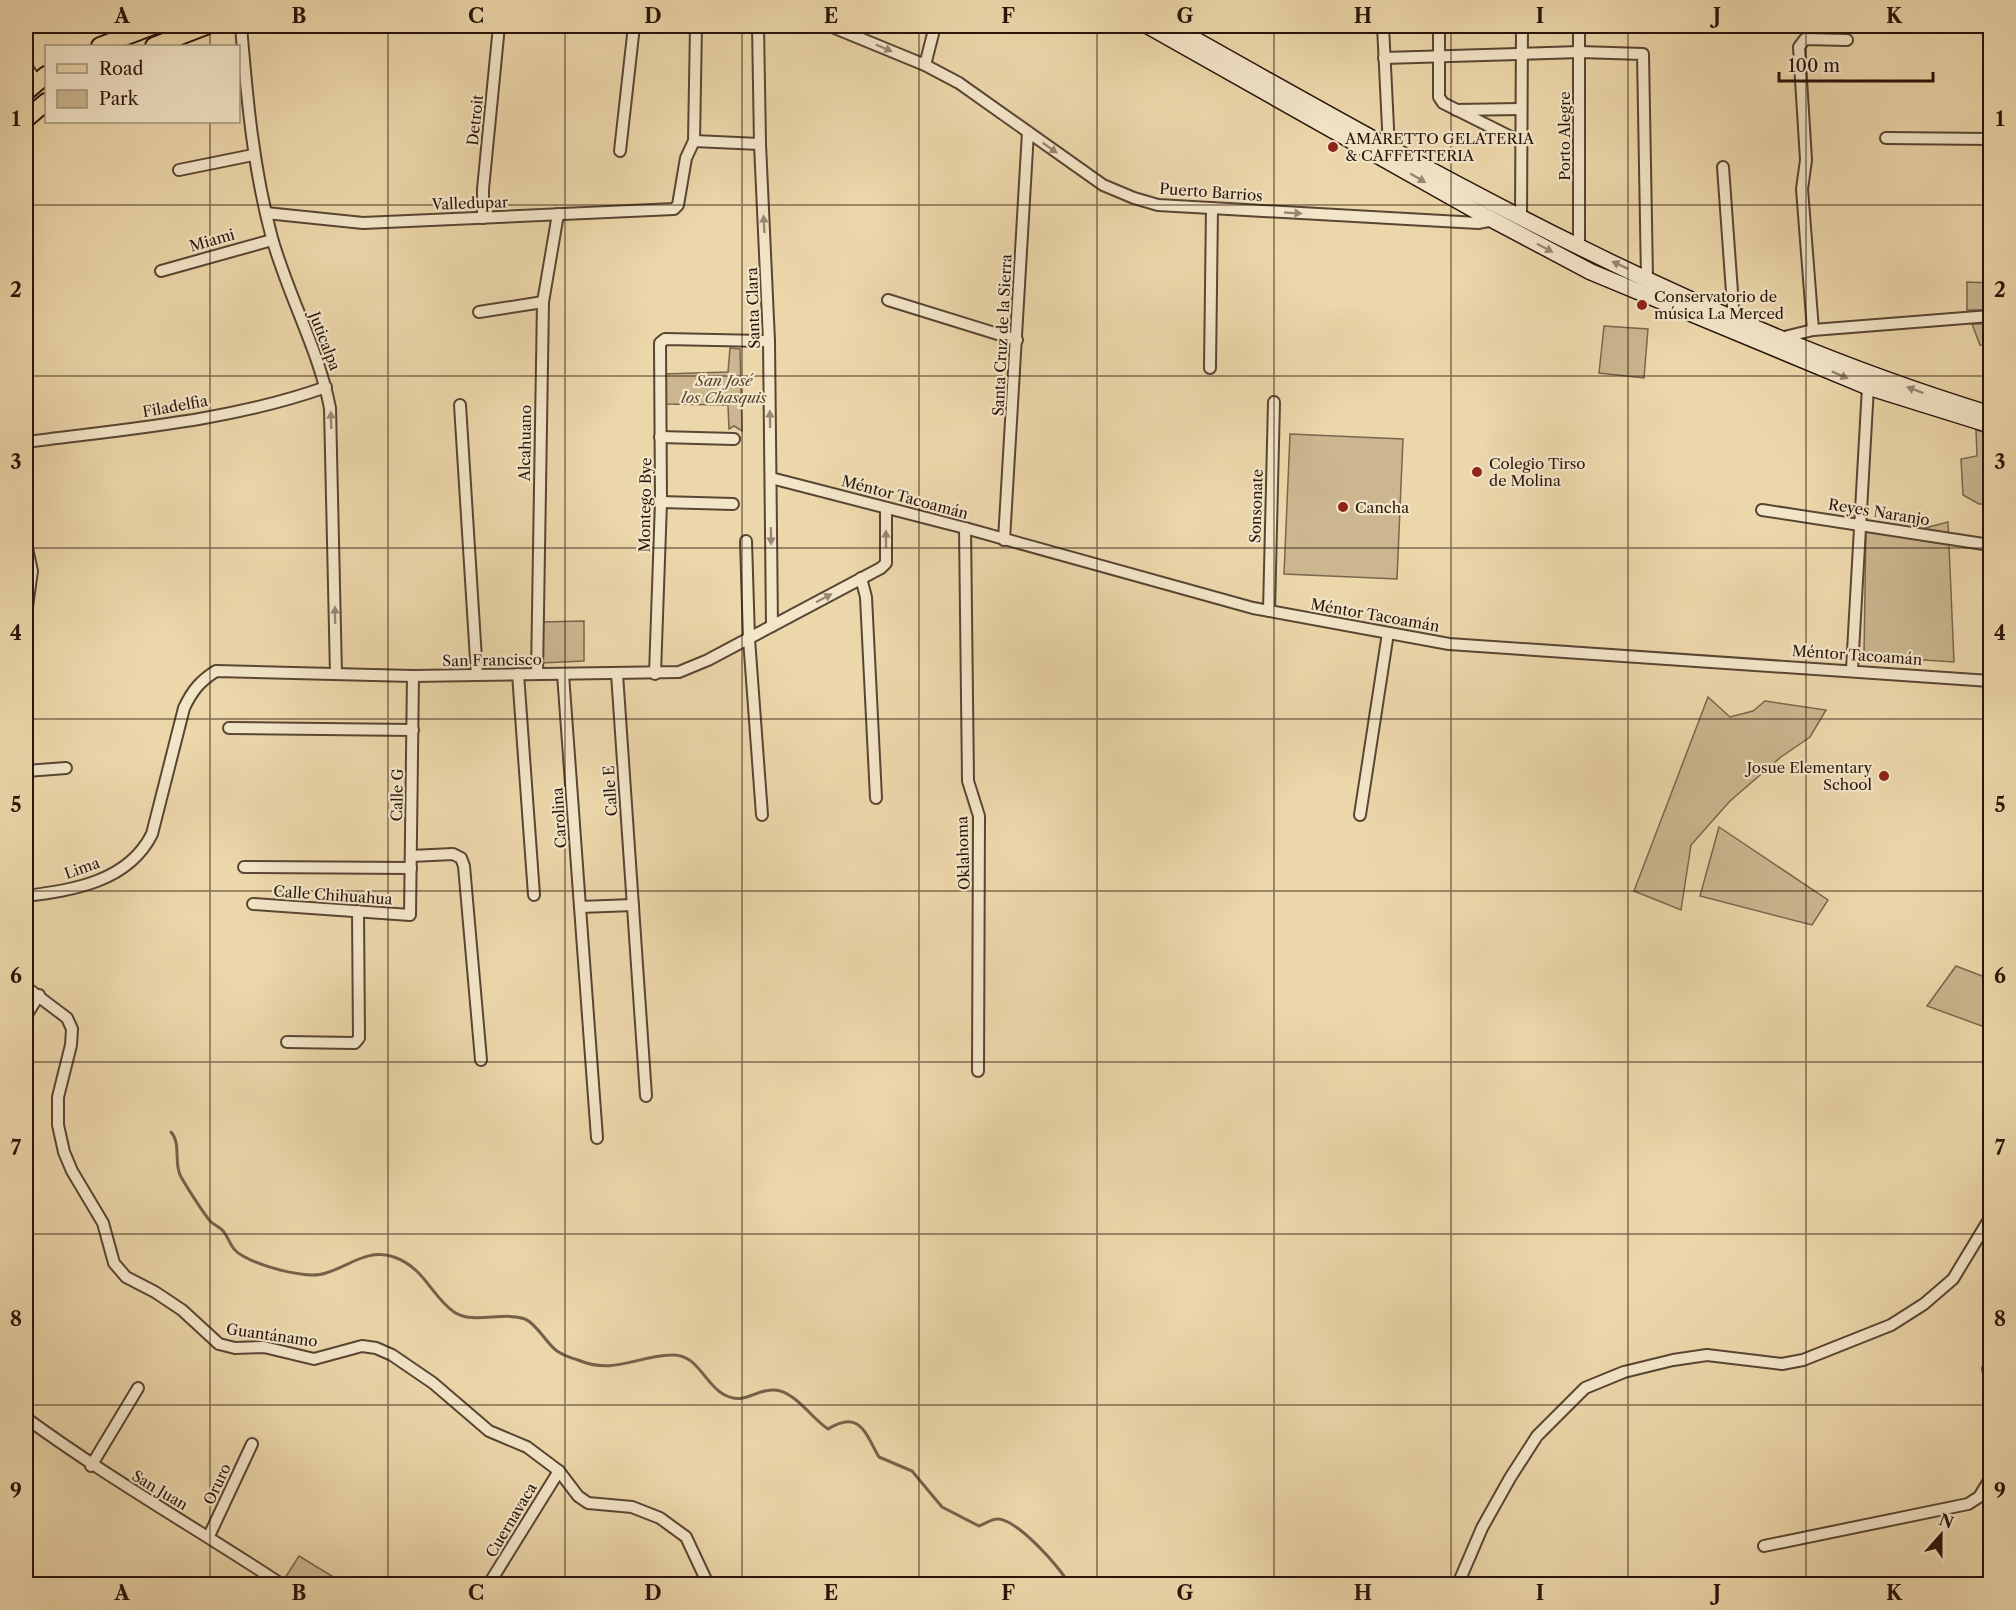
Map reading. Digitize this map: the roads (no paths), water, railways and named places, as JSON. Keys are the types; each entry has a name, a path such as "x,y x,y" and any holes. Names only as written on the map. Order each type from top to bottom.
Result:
{"main road":[{"path":"103,45 153,26"},
{"path":"157,45 206,26"},
{"path":"26,119 45,103"}],"street":[{"name":"Juticalpa","path":"241,26 253,155 261,201 272,240 326,387 330,408 336,674"},
{"name":"Detroit","path":"483,218 483,189 499,26"},
{"path":"621,151 634,26"},
{"path":"696,26 694,141 760,144"},
{"name":"Santa Clara","path":"758,26 760,144 769,341 772,626"},
{"name":"Puerto Barrios","path":"830,26 925,65 959,83 1111,189 1158,205 1478,223 1499,215"},
{"path":"925,65 935,26"},
{"path":"1148,26 1499,215 1521,219 1734,320 1934,397 1990,414"},
{"path":"1171,26 1389,148 1591,272 1868,387 1990,425"},
{"path":"1383,26 1389,148"},
{"path":"1439,26 1440,97 1453,110 1521,142"},
{"path":"1521,219 1522,26"},
{"name":"Porto Alegre","path":"1579,26 1579,246"},
{"path":"1813,330 1802,189 1806,160 1799,46 1805,39 1847,40"},
{"path":"1384,58 1580,52 1643,54 1645,60 1647,278"},
{"path":"1453,110 1520,109"},
{"name":"Santa Cruz de la Sierra","path":"1004,540 1029,132"},
{"path":"1886,138 1990,139"},
{"name":"Valledupar","path":"266,213 363,223 675,209 678,205 686,158 694,141"},
{"path":"179,170 253,155"},
{"path":"1724,167 1734,320"},
{"path":"1210,368 1212,208"},
{"name":"Alcahuano","path":"537,674 543,302 558,214"},
{"name":"Miami","path":"161,271 272,240"},
{"path":"888,300 1017,340"},
{"path":"479,312 543,302"},
{"path":"1779,338 1813,330 1990,316"},
{"name":"Montego Bye","path":"656,674 661,501 660,343 665,339 769,341"},
{"name":"Filadelfia","path":"26,442 178,423 300,396 326,387"},
{"path":"1852,669 1868,387"},
{"name":"Sonsonate","path":"1269,611 1274,402"},
{"path":"460,405 477,675"},
{"path":"660,437 734,439"},
{"name":"Méntor Tacoamán","path":"771,478 1269,611 1449,644 1852,669 1990,681"},
{"path":"661,501 734,504"},
{"name":"San Francisco","path":"143,852 152,834 184,708 191,692 216,671 413,676 679,672 749,639 886,562 886,508"},
{"name":"Reyes Naranjo","path":"1762,510 1990,545"},
{"name":"Oklahoma","path":"965,528 968,781 980,816 978,1071"},
{"path":"746,541 749,639 762,815"},
{"path":"26,546 29,571 26,614"},
{"path":"861,578 866,597 876,798"},
{"path":"1360,815 1388,633"},
{"path":"518,674 534,895"},
{"name":"Carolina","path":"563,674 597,1138"},
{"name":"Calle E","path":"617,674 646,1096"},
{"name":"Calle G","path":"410,915 413,676"},
{"path":"229,728 413,730"},
{"path":"26,771 66,768"},
{"name":"Lima","path":"26,896 71,890 82,886 103,878 143,852"},
{"path":"244,867 411,862 453,854 460,858 464,866 482,1060"},
{"name":"Calle Chihuahua","path":"253,904 410,915"},
{"path":"580,908 633,905"},
{"path":"287,1042 356,1043 359,1038 358,911"},
{"name":"Guantánamo","path":"26,987 67,1018 72,1029 71,1045 58,1097 58,1125 63,1152 103,1223 114,1263 126,1277 155,1292 182,1311 219,1344 235,1348 281,1349 314,1359 362,1346 376,1348 434,1383 489,1431 526,1447 559,1471 579,1496 588,1503 632,1507 660,1518 686,1537 708,1584"},
{"path":"26,1016 39,995"},
{"path":"1458,1584 1482,1528 1537,1436 1585,1388 1624,1372 1673,1360 1707,1355 1782,1364 1803,1360 1891,1325 1924,1304 1953,1279 1990,1218"},
{"path":"91,1466 138,1388"},
{"name":"San Juan","path":"26,1418 91,1466 209,1536 281,1584"},
{"name":"Oruro","path":"209,1536 252,1444"},
{"name":"Cuernavaca","path":"489,1584 559,1471"},
{"path":"1764,1546 1968,1504 1979,1497 1990,1479"}],"waterway":[{"path":"171,1132 176,1141 180,1175 210,1221 224,1232 239,1254 272,1268 307,1275 326,1273 367,1256 394,1257 405,1262 421,1275 439,1298 454,1312 462,1316 479,1318 507,1316 525,1319 534,1325 557,1351 564,1355 603,1366 659,1356 680,1356 694,1364 716,1389 731,1397 744,1398 768,1390 783,1392 797,1400 828,1429 839,1423 848,1422 860,1426 879,1457 912,1471 942,1507 979,1526 997,1519 1015,1526 1048,1556 1069,1584"}],"place":[{"name":"AMARETTO GELATERIA & CAFFETTERIA","path":"1333,147"},
{"name":"Conservatorio de música La Merced","path":"1642,305"},
{"name":"Colegio Tirso de Molina","path":"1477,472"},
{"name":"Cancha","path":"1343,507"},
{"name":"Josue Elementary School","path":"1884,776"}],"park label":[{"name":"San José los Chasquis","path":"724,388"}]}
